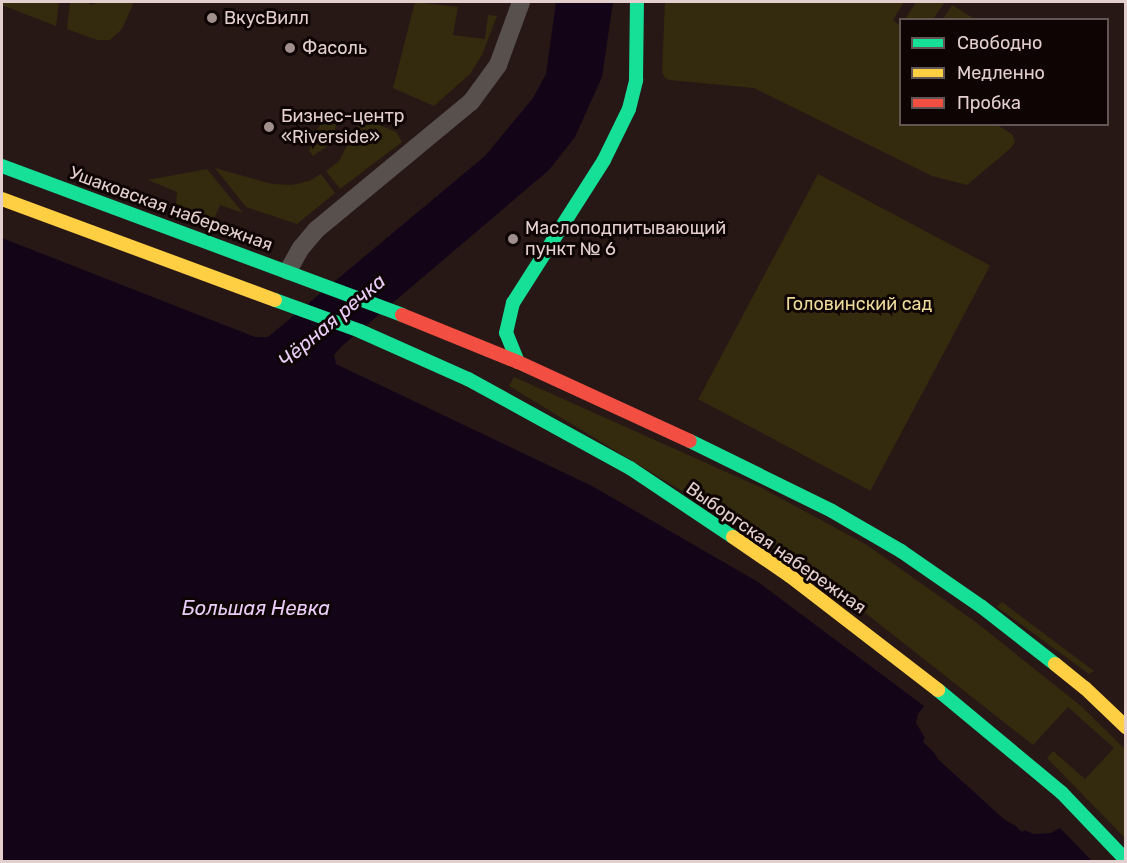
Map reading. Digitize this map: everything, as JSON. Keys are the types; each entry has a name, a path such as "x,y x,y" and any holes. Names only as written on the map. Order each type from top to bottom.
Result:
{"main road":[{"path":"637,2 636,80 628,109 604,160 513,303 506,333 518,362 747,467 832,511 901,551 982,607 1084,688 1125,727"},
{"name":"Ушаковская набережная","path":"2,166 288,271 518,362"},
{"name":"Выборгская набережная","path":"2,199 360,331 468,379 630,468 790,576 921,675 1062,793 1125,860"}],"street":[{"path":"288,271 301,248 316,230 471,102 498,64 521,2"}],"green space":[{"path":"2,2 59,2 56,26 2,5"},
{"path":"70,2 89,2 90,5 100,2 134,2 122,29 110,40 97,40 67,29"},
{"path":"415,2 458,7 453,35 485,39 488,15 497,16 482,55 470,74 434,106 393,88"},
{"path":"665,2 904,2 893,20 899,25 899,126 999,126 1012,134 1015,142 1011,148 967,185 932,176 754,88 669,80 662,72"},
{"path":"916,2 945,2 934,18 906,18"},
{"path":"952,5 973,18 944,18"},
{"path":"326,111 338,113 335,130 326,147 313,156 309,150"},
{"path":"363,122 372,122 396,132 402,142 340,189 326,171 339,161 356,128"},
{"path":"215,168 272,184 292,185 309,181 321,174 335,193 297,224 246,207"},
{"path":"207,169 243,213 220,205 214,219 176,204 177,192 148,180"},
{"name":"Головинский сад","path":"818,174 990,266 870,491 698,399"},
{"path":"514,377 762,488 867,545 977,623 1081,706 1125,749 1125,838 1047,758 1053,751 1085,779 1114,748 1068,707 1033,745 868,615 751,533 509,386"},
{"path":"1002,602 1094,671 1089,674 997,607"}],"water":[{"name":"Большая Невка","path":"556,2 613,2 602,77 575,137 549,170 342,346 334,355 336,364 592,486 758,582 924,706 918,714 916,723 925,738 923,742 938,756 938,759 1005,820 1009,820 1022,832 1025,830 1033,834 1051,833 1060,828 1092,861 2,861 2,238 255,337 268,337 485,156 533,98 546,74"}],"pier":[{"path":"935,749 940,757 1006,817 1016,822 1014,825 1005,820 938,759 933,751"}],"traffic: fast":[{"path":"518,362 506,333 513,303 604,160 629,109 636,80 637,2"},
{"path":"2,166 402,315"},
{"path":"275,300 360,331 468,379 630,468 733,537"},
{"path":"690,441 832,511 901,551 982,607 1055,664"},
{"path":"938,690 1062,793 1126,860"}],"traffic: slow":[{"path":"2,199 275,300"},
{"path":"733,537 790,576 938,690"},
{"path":"1055,664 1085,688 1126,727"}],"traffic: jam":[{"path":"402,315 518,362 690,441"}],"place":[{"name":"ВкусВилл","path":"212,18"},
{"name":"Фасоль","path":"290,48"},
{"name":"Бизнес-центр «Riverside»","path":"269,127"},
{"name":"Маслоподпитывающий пункт № 6","path":"513,239"}],"water label":[{"name":"Чёрная речка","path":"332,321"}]}
